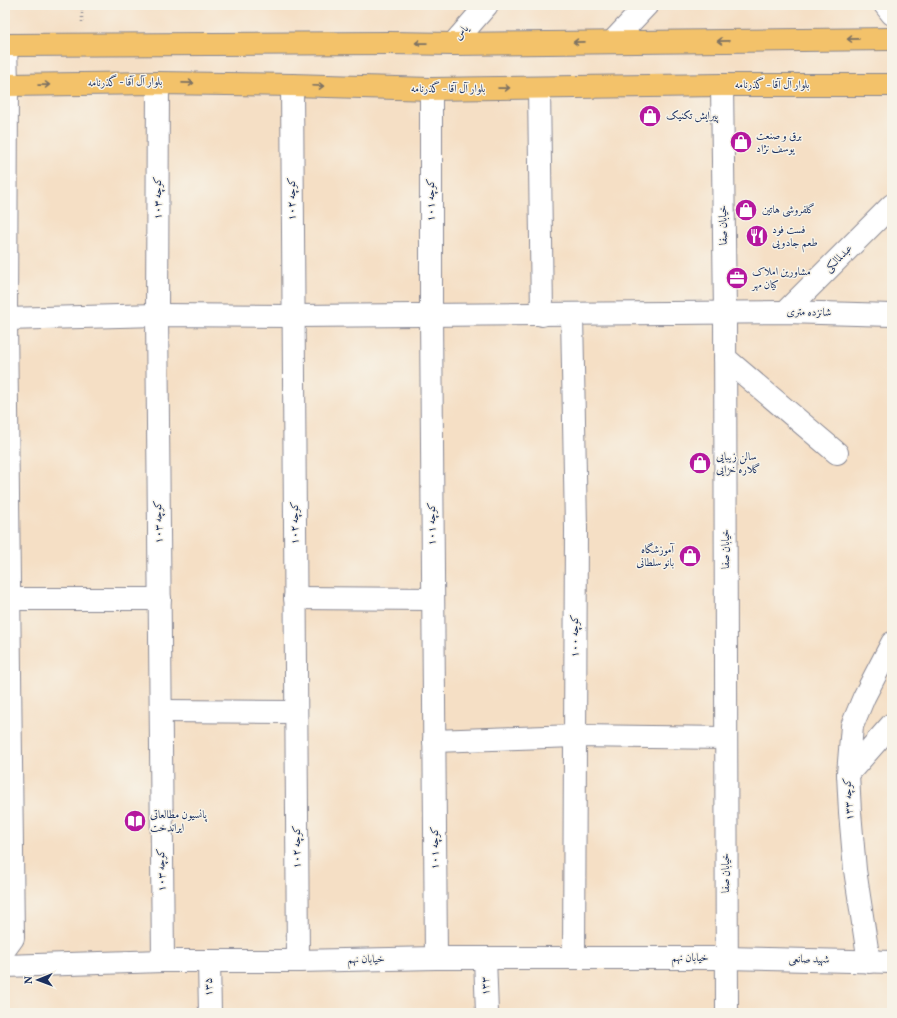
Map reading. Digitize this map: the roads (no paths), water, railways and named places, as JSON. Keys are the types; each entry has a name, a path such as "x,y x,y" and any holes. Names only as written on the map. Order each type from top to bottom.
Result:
{"main road":[{"path":"6,45 390,42 452,44 892,39"},
{"name":"بلوار آل آقا - گذرنامه","path":"6,85 158,83 292,85 431,90 722,85 892,85"}],"street":[{"name":"یاس","path":"452,44 487,5"},
{"path":"612,42 647,5"},
{"path":"885,5 892,14"},
{"path":"5,949 14,938 6,318 6,45"},
{"name":"کوچه ۱۰۳","path":"158,83 157,315 163,961"},
{"name":"کوچه ۱۰۲","path":"292,85 298,961"},
{"name":"خیابان صفا","path":"722,85 725,313 727,1013"},
{"path":"539,88 542,314"},
{"name":"کوچه ۱۰۱","path":"431,90 430,315 436,958"},
{"name":"عبدلمالکی","path":"785,312 892,205"},
{"name":"شانزده متری","path":"6,318 157,315 293,316 785,312 892,315"},
{"name":"کوچه ۱۰۰","path":"572,314 576,528 574,958"},
{"path":"725,358 837,453"},
{"path":"10,598 160,599"},
{"path":"295,598 433,599"},
{"name":"کوچه ۱۳۳","path":"869,962 855,870 848,774 852,726 864,697 892,644"},
{"path":"161,711 296,712"},
{"path":"848,774 892,724"},
{"path":"434,741 575,736 726,738"},
{"name":"خیابان نهم","path":"5,966 163,961 298,961 436,958 726,958"},
{"name":"۱۳۳","path":"485,958 487,1013"},
{"name":"شهید صانعی","path":"726,958 892,962"},
{"name":"۱۳۵","path":"209,961 210,1013"}],"place":[{"name":"پیرایش تکنیک","path":"650,116"},
{"name":"برق و صنعت یوسف نژاد","path":"741,142"},
{"name":"گلفروشی هاتین","path":"746,210"},
{"name":"فست فود طعم جادویی","path":"757,236"},
{"name":"مشاورین املاک کیان مهر","path":"737,278"},
{"name":"سالن زیبایی گلاره خزایی","path":"700,463"},
{"name":"آموزشگاه بانو سلطانی","path":"690,556"},
{"name":"پانسیون مطالعاتی ایراندخت","path":"135,821"}]}
